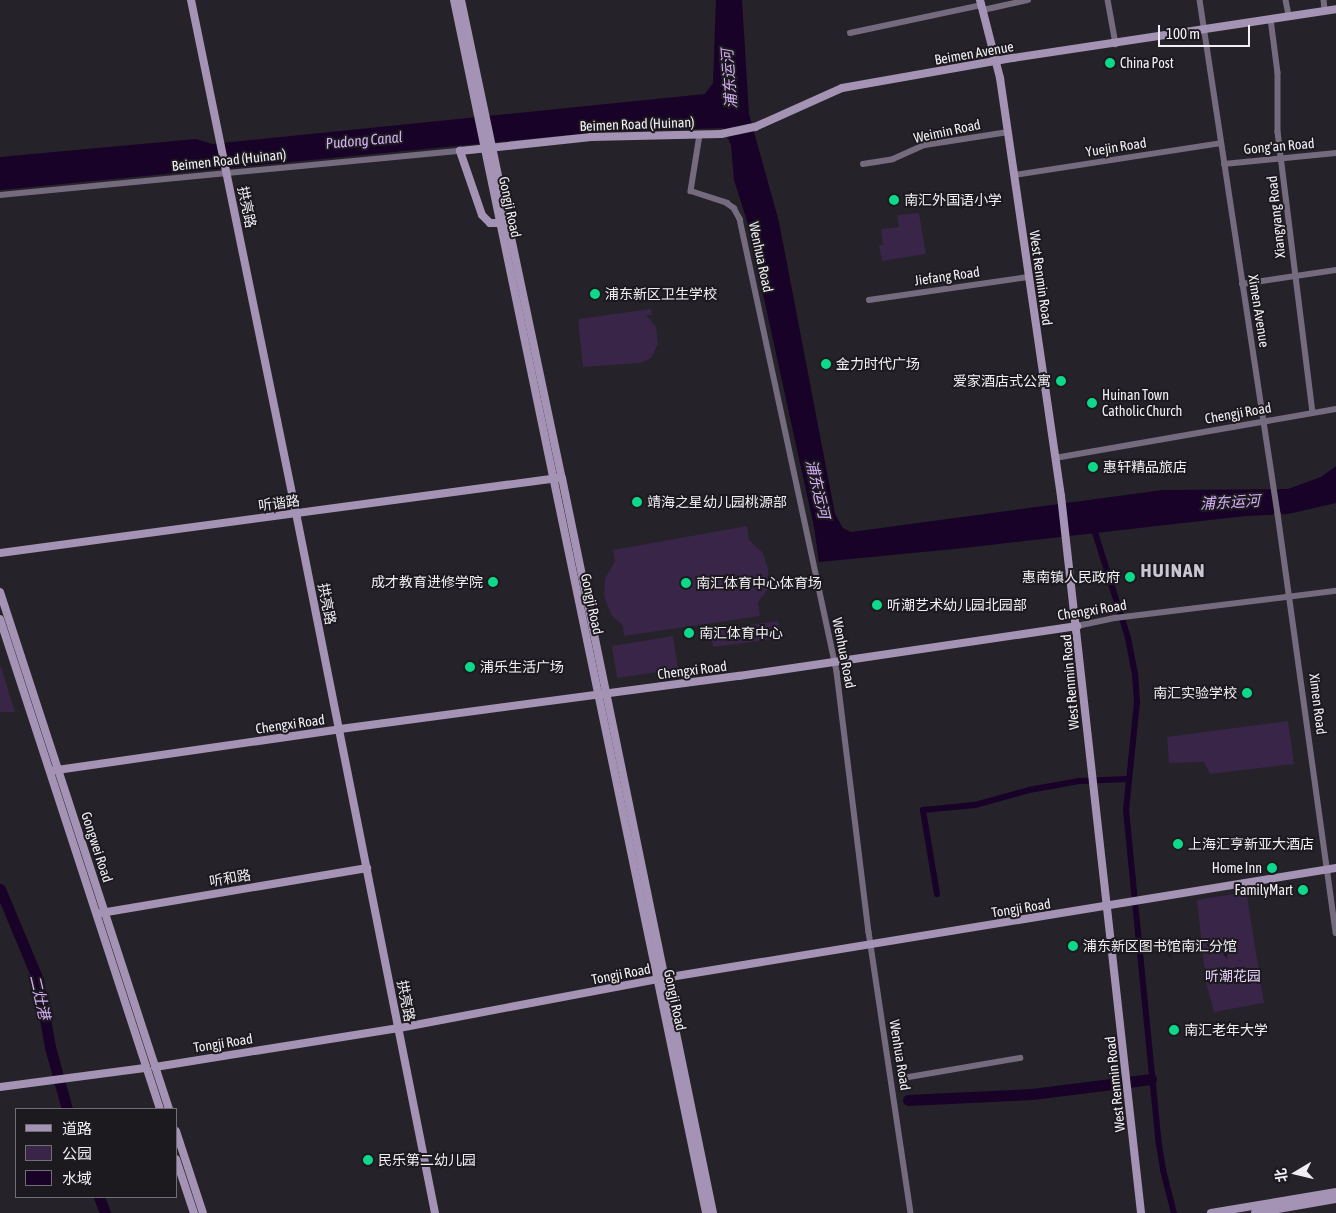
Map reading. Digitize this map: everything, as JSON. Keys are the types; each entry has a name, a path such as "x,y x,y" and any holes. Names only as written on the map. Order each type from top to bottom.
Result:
{"street":[{"name":"Gongji Road","path":"454,0 477,94 562,478 602,693 661,979 706,1213"},
{"name":"Gongji Road","path":"461,0 477,94"},
{"path":"850,33 982,5 1028,0"},
{"path":"1108,0 1116,44"},
{"name":"Ximen Avenue","path":"1200,0 1290,597"},
{"path":"1286,0 1289,16"},
{"path":"1324,0 1325,10"},
{"name":"拱亮路","path":"191,1 340,729 435,1213"},
{"name":"West Renmin Road","path":"982,5 997,61 1056,458 1077,626 1094,802 1108,906 1141,1213"},
{"name":"Beimen Avenue","path":"755,127 838,89 997,61 1336,9"},
{"name":"Xiangyang Road","path":"1272,19 1278,67 1277,122 1313,413"},
{"name":"Beimen Road (Huinan)","path":"0,195 460,152 591,137 721,134 755,127"},
{"name":"Weimin Road","path":"863,164 893,159 925,145 1008,132"},
{"name":"Wenhua Road","path":"700,135 691,191 727,203 734,208 740,218 835,661 871,945 912,1213"},
{"name":"Yuejin Road","path":"1015,175 1221,144"},
{"path":"460,152 482,215 490,223 500,223"},
{"name":"Gong'an Road","path":"1224,164 1336,153"},
{"name":"Gongji Road","path":"491,161 500,223 553,479 602,693"},
{"path":"1242,284 1336,270"},
{"name":"Jiefang Road","path":"869,300 1029,277"},
{"name":"Chengji Road","path":"1056,458 1336,409"},
{"name":"听谐路","path":"0,553 562,478"},
{"name":"Chengxi Road","path":"54,770 602,693 739,676 1077,626 1116,618 1336,591"},
{"name":"Gongwei Road","path":"0,592 54,770 169,1108"},
{"name":"Ximen Road","path":"1290,597 1336,933"},
{"name":"Gongwei Road","path":"0,619 54,770"},
{"name":"听和路","path":"101,913 367,868"},
{"name":"Tongji Road","path":"0,1087 155,1067 398,1028 661,979 1336,868"},
{"name":"Gongwei Road","path":"101,913 145,1068 160,1108"},
{"name":"Gongji Road","path":"661,979 713,1213"},
{"path":"903,1078 1020,1058"},
{"path":"178,1137 203,1213"},
{"path":"178,1165 194,1213"},
{"path":"1211,1213 1336,1192"},
{"path":"1255,1213 1336,1199"}],"green space":[{"path":"919,213 926,254 882,261 879,245 883,245 881,229 899,227 897,215"},
{"path":"651,309 652,315 646,315 656,327 658,344 651,358 640,363 583,367 578,319"},
{"name":"南汇体育中心体育场","path":"747,526 749,540 763,553 768,569 768,589 758,602 760,616 624,636 623,626 611,614 604,596 605,578 615,562 613,550"},
{"path":"778,621 780,638 713,647 711,630"},
{"path":"673,636 678,669 617,678 612,646"},
{"path":"0,664 15,712 0,712"},
{"path":"1288,721 1294,764 1210,774 1204,762 1169,763 1167,737"},
{"name":"听潮花园","path":"1244,892 1247,896 1264,1003 1214,1012 1206,983 1197,900"}],"water":[{"path":"716,0 742,0 749,114 779,222 835,514 843,528 851,532 1163,490 1288,489 1321,477 1336,466 1336,503 1288,514 1245,516 964,548 819,562 814,527 747,221 734,180 731,145 723,128 600,132 0,190 0,157 196,139 212,144 705,94 713,83"}],"waterway":[{"path":"1093,526 1128,638 1135,673 1137,702 1126,810 1158,1138 1163,1170 1174,1213"},
{"path":"937,894 923,810 975,805 1029,790 1079,781 1129,779"},
{"name":"二灶港","path":"0,889 38,980 50,1047 67,1108"},
{"path":"908,1100 1032,1094 1151,1079"},
{"name":"二灶港","path":"99,1198 105,1213"}],"place":[{"name":"China Post","path":"1110,63"},
{"name":"南汇外国语小学","path":"894,200"},
{"name":"浦东新区卫生学校","path":"595,294"},
{"name":"金力时代广场","path":"826,364"},
{"name":"爱家酒店式公寓","path":"1061,381"},
{"name":"Huinan Town Catholic Church","path":"1092,403"},
{"name":"惠轩精品旅店","path":"1093,467"},
{"name":"靖海之星幼儿园桃源部","path":"637,502"},
{"name":"惠南镇人民政府","path":"1130,577"},
{"name":"成才教育进修学院","path":"493,582"},
{"name":"南汇体育中心体育场","path":"686,583"},
{"name":"听潮艺术幼儿园北园部","path":"877,605"},
{"name":"南汇体育中心","path":"689,633"},
{"name":"浦乐生活广场","path":"470,667"},
{"name":"南汇实验学校","path":"1247,693"},
{"name":"上海汇亨新亚大酒店","path":"1178,844"},
{"name":"Home Inn","path":"1272,868"},
{"name":"FamilyMart","path":"1303,890"},
{"name":"浦东新区图书馆南汇分馆","path":"1073,946"},
{"name":"南汇老年大学","path":"1174,1030"},
{"name":"民乐第二幼儿园","path":"368,1160"}],"district":[{"name":"HUINAN","path":"1173,571"}],"water label":[{"name":"浦东运河","path":"729,79"},
{"name":"Pudong Canal","path":"364,140"},
{"name":"浦东运河","path":"818,489"},
{"name":"浦东运河","path":"1230,502"}]}
